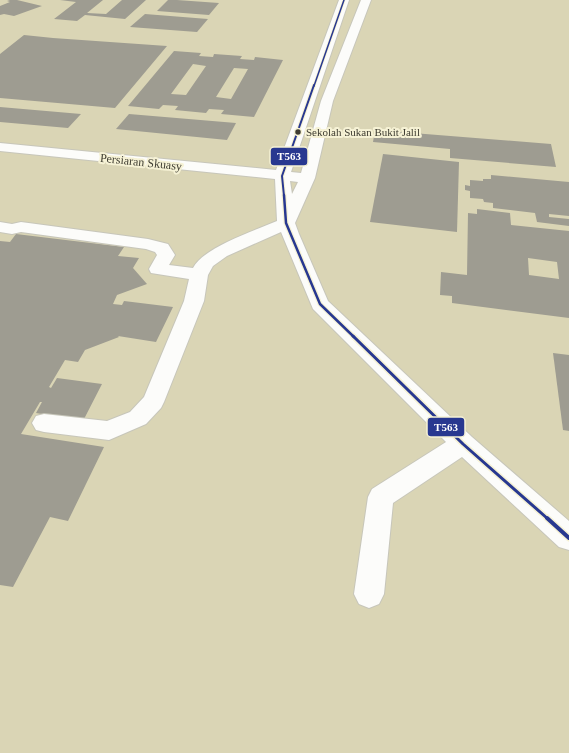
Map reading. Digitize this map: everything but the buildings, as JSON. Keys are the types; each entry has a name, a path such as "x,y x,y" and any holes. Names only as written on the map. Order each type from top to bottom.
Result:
{"street":[{"path":"344,0 282,176 286,223 320,304 463,444 569,538"},
{"path":"44,423 109,431 138,418 153,402 194,301 202,269 221,252 286,223 307,178 327,101 366,0"},
{"path":"327,48 347,50"},
{"name":"Persiaran Skuasy","path":"0,147 307,178"},
{"path":"0,227 12,229 21,227 148,244 162,248 166,255 158,269 202,269"},
{"path":"369,594 381,497 463,444"}],"shaded area":[{"path":"0,0 569,0 569,753 0,753"}],"transit line":[{"name":"T563","path":"344,0 282,176 286,223 290,234 320,304 463,444 569,538"}],"place":[{"name":"Sekolah Sukan Bukit Jalil","path":"298,132"}]}
